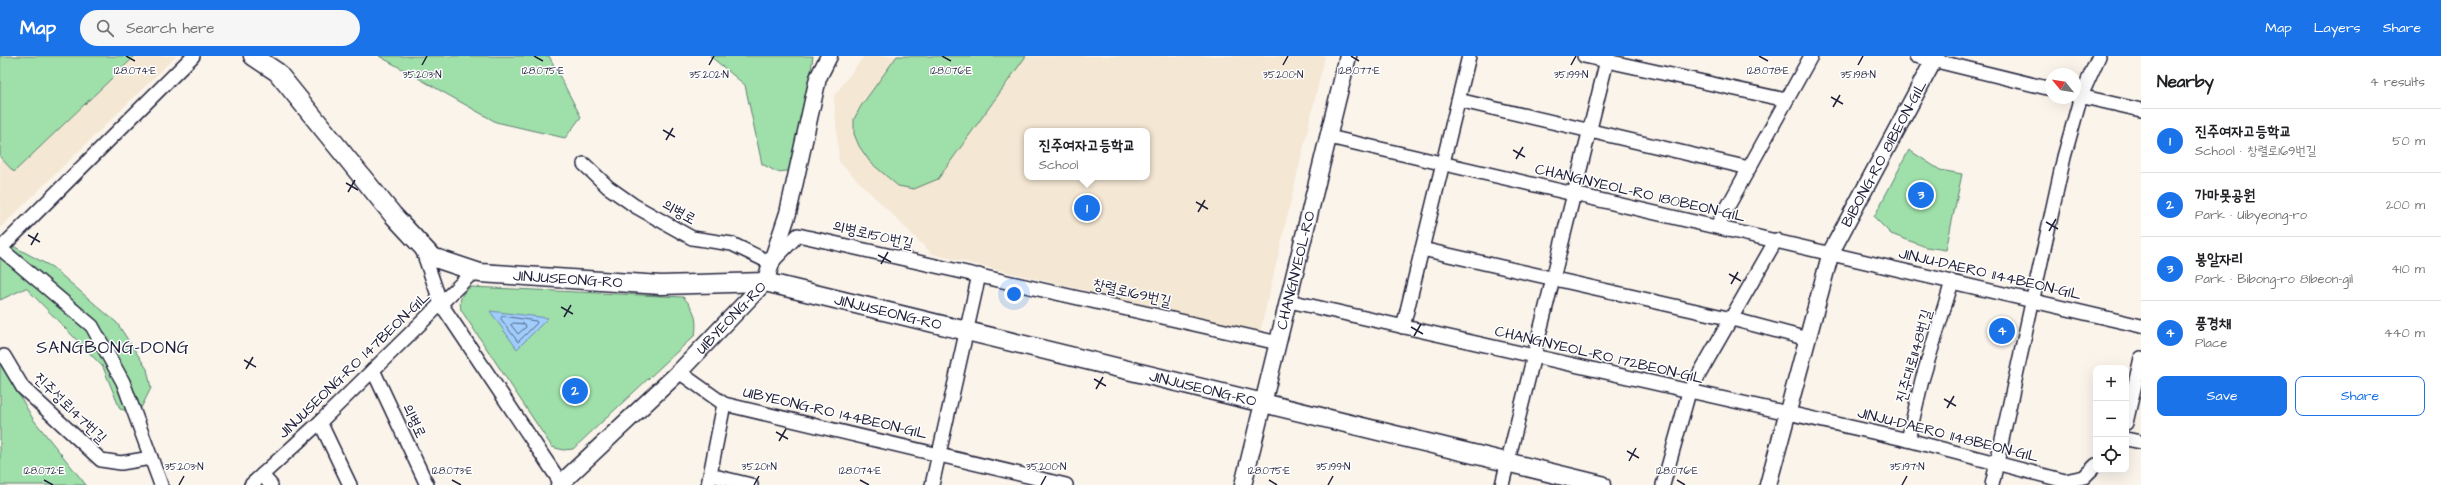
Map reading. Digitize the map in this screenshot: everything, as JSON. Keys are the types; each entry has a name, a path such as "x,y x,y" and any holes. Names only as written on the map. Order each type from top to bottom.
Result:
{"main road":[{"name":"JINJUSEONG-RO","path":"253,56 277,72 393,216 432,257 480,273 661,285 765,282 1601,485"}],"street":[{"path":"161,485 123,382 92,326 0,249 192,56"},
{"name":"UIBYEONG-RO","path":"421,245 440,304 560,484 679,372 765,282 788,213 818,78 829,56"},
{"name":"CHANGNYEOL-RO","path":"1243,485 1262,402 1289,301 1348,56"},
{"path":"1403,327 1469,56"},
{"path":"1584,56 1607,59 1786,100"},
{"path":"1718,226 1810,56"},
{"path":"1916,56 1935,58 2045,87"},
{"path":"2081,89 2099,56"},
{"name":"BIBONG-RO 81BEON-GIL","path":"1768,485 1831,252 1935,58"},
{"path":"1502,485 1572,193 1607,59"},
{"path":"2081,96 2141,110"},
{"path":"1458,100 1749,168"},
{"path":"1992,485 2076,104"},
{"name":"CHANGNYEOL-RO 180BEON-GIL","path":"1329,136 1442,164 1831,252"},
{"name":"의병로","path":"584,164 608,187 635,206 692,238 732,244 771,264"},
{"name":"의병로150번길","path":"771,264 798,235 979,275"},
{"path":"1663,485 1689,392 1776,240"},
{"path":"1422,249 1732,319 1808,338"},
{"name":"JINJU-DAERO 1144BEON-GIL","path":"1831,252 2141,326"},
{"name":"JINJUSEONG-RO 147BEON-GIL","path":"251,485 266,480 320,422 473,272 480,273"},
{"path":"932,485 979,275"},
{"name":"창렬로169번길","path":"979,275 1278,343"},
{"name":"진주대로1148번길","path":"1908,440 1922,380 1952,282"},
{"name":"CHANGNYEOL-RO 172BEON-GIL","path":"1289,301 1787,414"},
{"name":"진주성로147번길","path":"1,356 23,388 101,460 121,463 151,458"},
{"path":"2129,410 2141,358"},
{"name":"의병로","path":"373,370 427,485"},
{"name":"UIBYEONG-RO 144BEON-GIL","path":"679,372 724,404 1066,485"},
{"name":"UIBYEONG-RO 144BEON-GIL","path":"724,404 709,480 751,485"},
{"name":"JINJU-DAERO 1148BEON-GIL","path":"1787,414 1908,440 2065,480 2084,477 2093,468"},
{"path":"320,422 350,485"},
{"path":"2129,440 2141,442"}],"shaded area":[{"path":"0,56 176,56 0,228"},
{"path":"864,56 1325,56 1260,332 932,254 839,162 834,96"}],"green space":[{"path":"0,56 135,56 14,172 0,157"},
{"path":"379,56 549,56 581,117 565,138 496,122"},
{"path":"710,56 813,56 806,107 806,169 777,172 762,164 745,85"},
{"path":"897,56 1026,56 938,179 914,189 898,186 870,162 859,146 854,134 854,119 861,106"},
{"path":"1909,150 1940,170 1962,174 1946,250 1926,247 1891,234 1874,217"},
{"path":"0,239 52,267 117,323 147,369 151,388 138,414 120,409 103,367 26,288 0,300"},
{"path":"471,287 683,297 690,305 694,314 696,324 695,335 573,449 563,450 552,447 461,310 460,303 463,294"},
{"path":"0,361 33,419 86,485 0,485"}],"water":[{"path":"490,311 548,318 517,349"}],"place":[{"name":"봉알자리","path":"1921,195"},
{"name":"진주여자고등학교","path":"1087,208"},
{"name":"풍경채","path":"2002,331"},
{"name":"가마못공원","path":"575,391"}],"district":[{"name":"SANGBONG-DONG","path":"113,348"}]}
